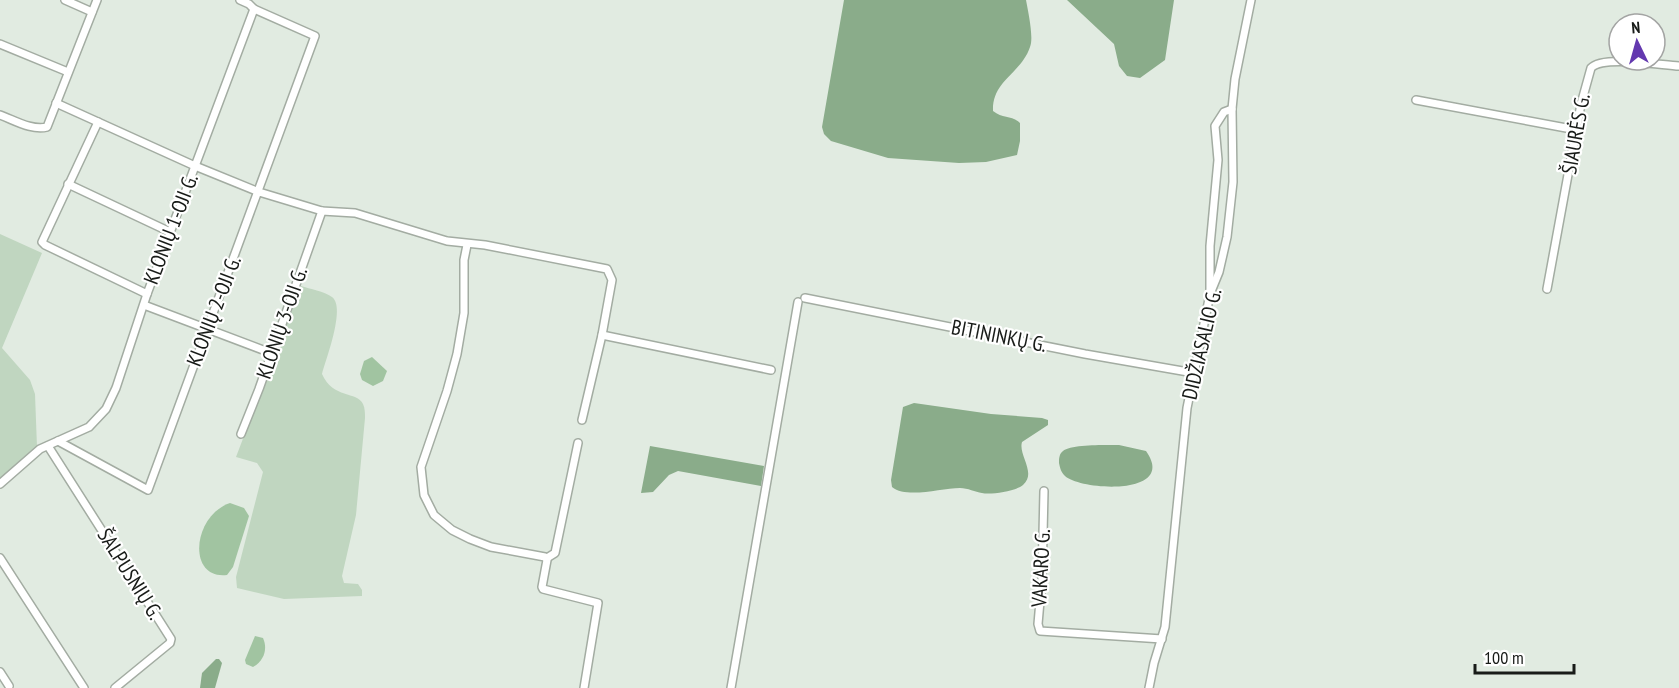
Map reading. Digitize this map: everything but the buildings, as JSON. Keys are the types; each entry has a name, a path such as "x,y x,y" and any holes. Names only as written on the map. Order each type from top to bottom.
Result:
{"street":[{"path":"65,0 92,12"},
{"path":"0,115 40,129 46,127 96,0"},
{"path":"240,0 254,9"},
{"name":"DIDŽIASALIO G.","path":"1149,688 1165,627 1187,408 1210,294 1219,272 1227,237 1233,164 1232,108 1235,79 1251,0"},
{"name":"KLONIŲ 2-OJI G.","path":"58,441 148,490 315,36 254,9"},
{"name":"KLONIŲ 1-OJI G.","path":"0,484 40,449 89,427 106,409 116,388 147,294 254,9"},
{"path":"0,44 68,72"},
{"name":"ŠIAURĖS G.","path":"1547,290 1587,78 1594,65 1606,62 1679,66"},
{"path":"1416,100 1577,130"},
{"path":"56,103 195,166 259,192 322,211 356,213 447,241 467,245 485,245 607,269 612,280 582,420"},
{"path":"1210,294 1210,246 1218,160 1215,126 1224,112 1232,108"},
{"path":"98,122 43,238 45,245 147,294"},
{"path":"68,184 170,232"},
{"name":"KLONIŲ 3-OJI G.","path":"241,434 322,211"},
{"path":"467,245 464,260 464,313 457,354 421,468 424,495 434,515 452,530 491,547 547,558 555,553 578,443"},
{"name":"BITININKŲ G.","path":"731,688 802,300 1194,373"},
{"path":"144,305 271,353"},
{"path":"602,335 771,370"},
{"name":"ŠALPUSNIŲ G.","path":"48,446 171,639 170,643 115,688"},
{"name":"VAKARO G.","path":"1044,491 1042,578 1038,624 1040,631 1162,639"},
{"path":"0,558 84,688"},
{"path":"547,558 543,589 598,603 584,688"},
{"path":"0,672 9,686"}],"shaded area":[{"path":"844,0 1026,0 1031,31 1030,47 1026,56 997,92 993,111 1020,123 1017,155 986,162 959,163 888,158 831,141 824,134 822,127"},
{"path":"1067,0 1174,0 1165,60 1140,78 1127,76 1119,66 1114,44"},
{"path":"0,234 42,253 2,348 30,380 35,394 37,447 0,479"},
{"path":"301,286 329,295 336,303 336,322 322,374 332,387 356,397 364,407 365,418 356,515 342,576 344,583 358,584 362,590 362,596 284,599 237,588 236,577 263,472 257,463 236,457"},
{"path":"372,357 387,371 383,381 373,386 362,380 360,374 364,361"},
{"path":"914,403 1048,420 1048,425 1022,442 1022,453 1028,470 1027,480 1015,489 991,493 960,488 915,493 892,487 891,480 903,407"},
{"path":"1090,445 1119,445 1146,451 1152,466 1149,476 1139,483 1107,487 1075,481 1065,476 1061,470 1060,457 1067,449"},
{"path":"650,446 764,466 761,486 678,471 669,475 653,492 641,493"},
{"path":"230,503 244,508 249,516 233,567 227,575 214,574 205,568 200,558 199,546 208,520 217,510"},
{"path":"255,636 263,638 265,650 260,661 253,667 246,664 245,660"},
{"path":"216,659 222,663 215,688 200,688 202,673"}]}
